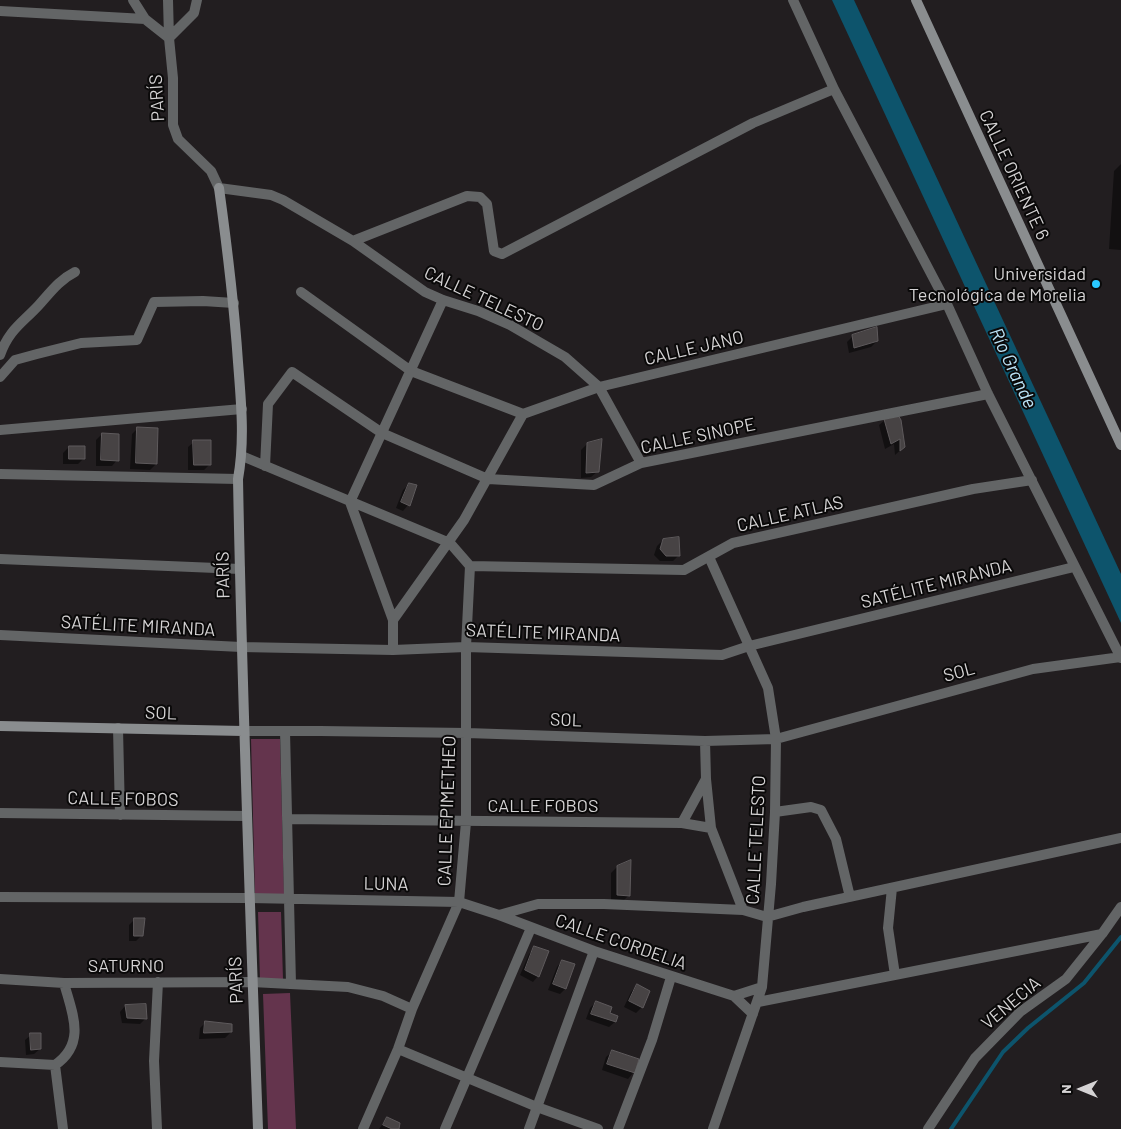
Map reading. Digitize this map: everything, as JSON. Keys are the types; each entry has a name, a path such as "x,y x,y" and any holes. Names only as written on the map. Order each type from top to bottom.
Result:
{"street":[{"path":"133,0 145,19 169,38 194,13 197,0"},
{"name":"PARÍS","path":"168,0 173,78 173,126 178,139 211,171 219,188 234,303 242,409 242,456 238,479 241,647 258,1129"},
{"path":"794,0 834,89 947,304 988,394 1121,657"},
{"name":"CALLE ORIENTE 6","path":"916,0 1121,445"},
{"path":"0,10 145,19"},
{"path":"353,241 467,196 480,197 487,204 494,251 502,254 753,123 834,89"},
{"name":"CALLE TELESTO","path":"219,188 271,196 283,200 353,241 425,292 510,325 566,357 599,387 641,463"},
{"path":"0,355 16,325 38,306 53,288 75,272"},
{"path":"301,292 411,371 523,414 488,479 450,542 393,620"},
{"path":"393,650 393,620 350,502 443,300"},
{"path":"0,377 15,360 81,344 137,340 154,302 203,301 234,303"},
{"name":"CALLE JANO","path":"523,414 599,387 947,304"},
{"name":"CALLE SINOPE","path":"265,466 268,404 292,372 382,433 488,479 594,485 641,463 988,394"},
{"path":"0,430 242,409"},
{"path":"242,456 450,542 470,566"},
{"path":"0,474 238,479"},
{"name":"CALLE ATLAS","path":"470,566 684,570 733,543 974,489 1032,480"},
{"name":"CALLE TELESTO","path":"709,557 768,688 776,740 771,884 762,987 713,1129"},
{"path":"0,559 240,569"},
{"name":"CALLE EPIMETHEO","path":"363,1129 398,1049 412,1009 459,902 466,822 466,647 470,566"},
{"name":"SATÉLITE MIRANDA","path":"0,635 241,647 393,650 466,647 722,655 749,646 1074,567"},
{"name":"SOL","path":"0,726 243,732 467,733 705,741 776,740 1033,669 1121,657"},
{"path":"118,728 120,815"},
{"path":"285,731 291,984"},
{"path":"705,741 706,779 711,828 744,910"},
{"path":"682,823 706,779"},
{"path":"775,812 812,806 821,810 836,839 850,897"},
{"name":"CALLE FOBOS","path":"0,813 246,816"},
{"name":"CALLE FOBOS","path":"287,820 682,823 711,828"},
{"path":"499,915 538,904 604,904 744,910 767,917 1121,838"},
{"path":"892,888 888,928 895,975"},
{"name":"LUNA","path":"0,897 249,898 459,902 499,915"},
{"name":"VENECIA","path":"928,1129 975,1058 1020,1012 1066,979 1121,907"},
{"name":"CALLE CORDELIA","path":"499,915 594,951 734,996 753,1014"},
{"path":"445,1129 531,928"},
{"path":"758,1002 1102,934"},
{"path":"529,1129 594,951"},
{"path":"618,1129 652,1040 671,977"},
{"name":"SATURNO","path":"0,979 64,983 252,982 348,987 383,996 412,1009"},
{"path":"157,1129 154,1061 158,982"},
{"path":"0,1062 55,1064 63,1059 73,1046 75,1028 64,983"},
{"path":"734,996 762,987"},
{"path":"398,1049 537,1107 598,1129"},
{"path":"55,1064 63,1129"}],"shaded area":[{"path":"251,739 280,739 284,894 255,895"},
{"path":"258,912 281,912 283,979 260,980"},
{"path":"290,993 296,1129 268,1129 263,994"}],"water":[{"name":"Río Grande","path":"832,0 854,0 1121,574 1121,623"}],"building":[{"path":"877,327 878,341 854,348 852,335"},
{"path":"898,415 901,420 905,447 900,451 900,439 891,444 884,419"},
{"path":"137,427 158,428 157,464 136,463"},
{"path":"102,433 119,434 119,461 101,460"},
{"path":"602,439 599,472 586,473 587,443"},
{"path":"193,440 211,440 211,465 194,465"},
{"path":"69,446 85,446 85,459 69,459"},
{"path":"409,483 417,485 410,506 401,502"},
{"path":"679,537 680,556 666,556 660,549 663,539"},
{"path":"631,860 630,896 617,895 617,866"},
{"path":"134,918 145,918 143,936 134,936"},
{"path":"534,946 549,951 539,977 525,970"},
{"path":"562,960 575,964 566,989 553,984"},
{"path":"637,984 650,991 643,1008 629,1001"},
{"path":"596,1001 612,1007 610,1013 618,1016 616,1022 591,1014"},
{"path":"146,1004 147,1019 127,1018 125,1005"},
{"path":"205,1021 232,1024 232,1032 204,1033"},
{"path":"30,1033 41,1033 41,1049 31,1050"},
{"path":"612,1050 639,1059 635,1073 607,1064"},
{"path":"387,1117 400,1123 399,1129 392,1129 383,1125"}],"waterway":[{"path":"951,1129 1003,1052 1028,1028 1084,983 1121,937"}],"place":[{"name":"Universidad Tecnológica de Morelia","path":"1096,284"}]}
